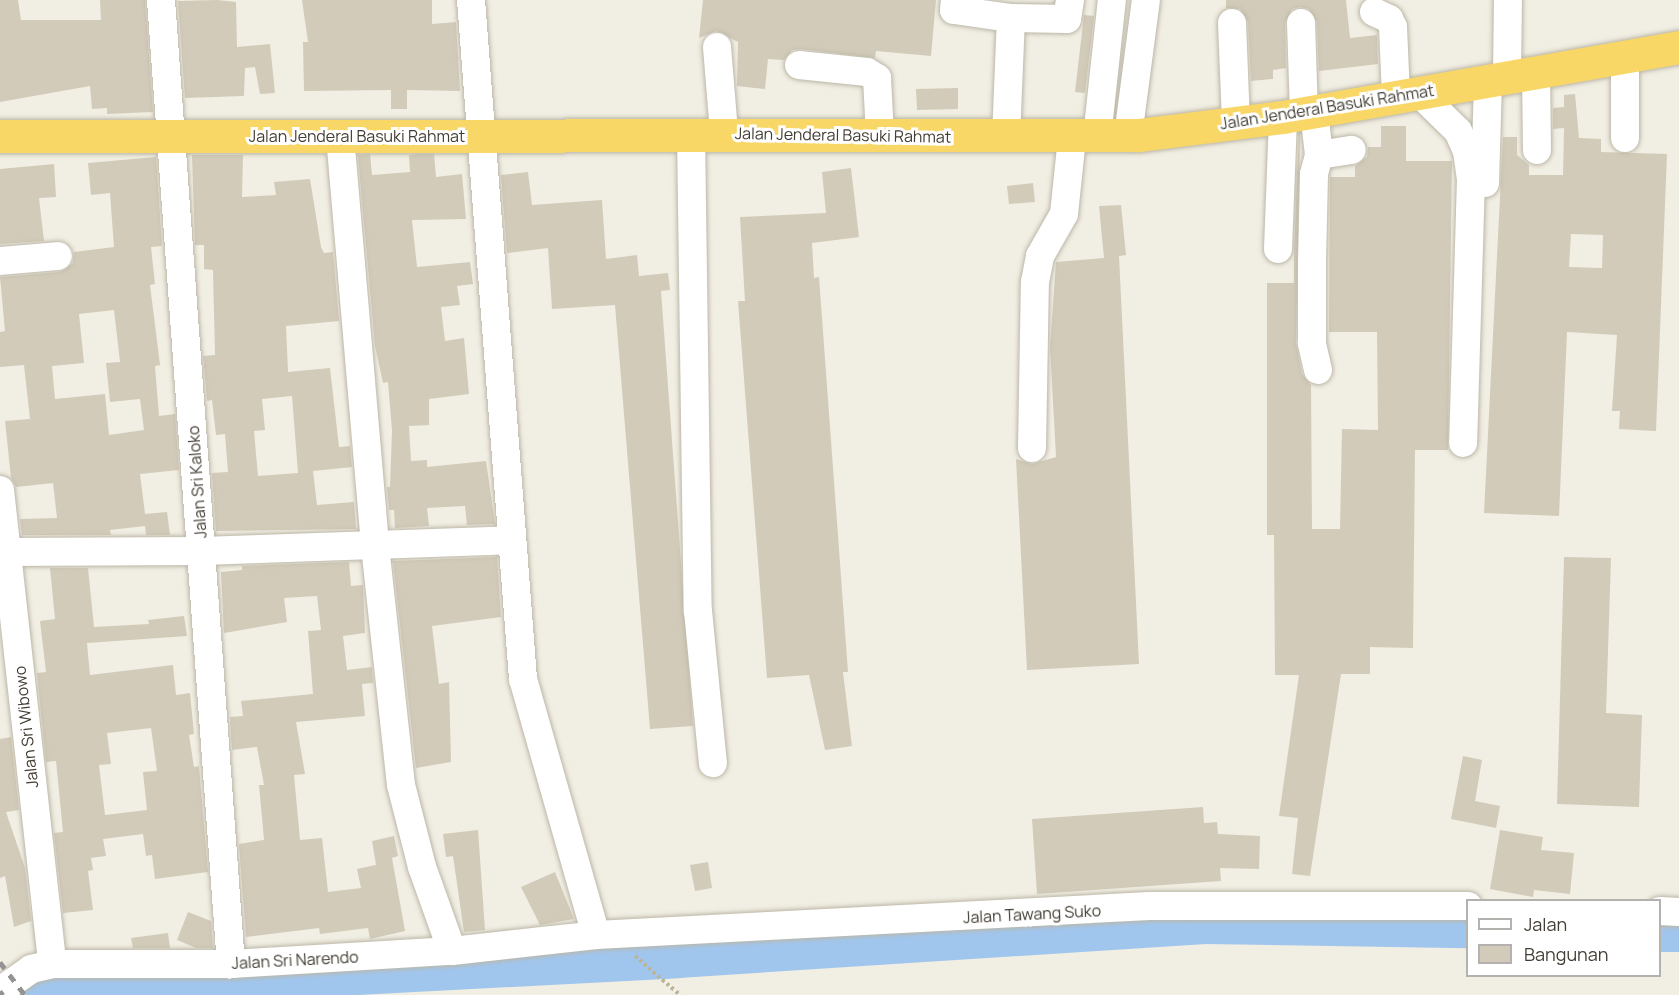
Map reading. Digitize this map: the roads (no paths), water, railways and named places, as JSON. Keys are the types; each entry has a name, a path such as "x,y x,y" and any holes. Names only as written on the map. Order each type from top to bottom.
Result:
{"highway":[{"name":"Jalan Jenderal Basuki Rahmat","path":"0,136 481,137 724,133 1099,137 1300,114 1679,46"}],"street":[{"name":"Jalan Sri Kaloko","path":"161,0 231,964"},
{"path":"471,0 510,540 523,679 596,935"},
{"path":"955,0 954,10 1011,18 1067,19 1070,0"},
{"path":"1032,448 1035,282 1040,256 1064,214 1099,137 1134,82 1146,0"},
{"path":"1482,411 1510,76 1508,0"},
{"path":"1099,137 1110,12 1142,29"},
{"path":"1374,12 1389,19 1393,27 1407,95 1458,131 1467,151 1471,178 1463,443"},
{"path":"1006,137 1011,18"},
{"path":"1232,23 1236,123"},
{"path":"1278,249 1300,114 1301,23"},
{"path":"717,47 724,133"},
{"path":"1625,56 1625,138"},
{"path":"799,64 867,72 878,78 880,135"},
{"path":"1510,76 1537,150"},
{"path":"1103,81 1134,82"},
{"path":"1300,114 1319,155 1314,174 1312,263 1312,343 1318,370"},
{"path":"691,133 698,611 713,763"},
{"path":"340,136 375,546 406,813 452,951"},
{"path":"1319,155 1352,150"},
{"path":"0,261 58,256"},
{"name":"Jalan Sri Wibowo","path":"0,490 3,552 52,964"},
{"path":"3,552 202,551 510,540"},
{"name":"Jalan Tawang Suko","path":"596,935 1149,906 1466,906"},
{"path":"1661,911 1679,912"},
{"name":"Jalan Sri Narendo","path":"0,991 31,969 52,964 231,964 452,951 596,935"}],"waterway":[{"path":"24,995 38,984 224,983 678,959 1205,925 1466,929"},
{"path":"1661,933 1679,933"}],"railway":[{"path":"0,962 25,995"},
{"path":"0,991 3,995"}]}
